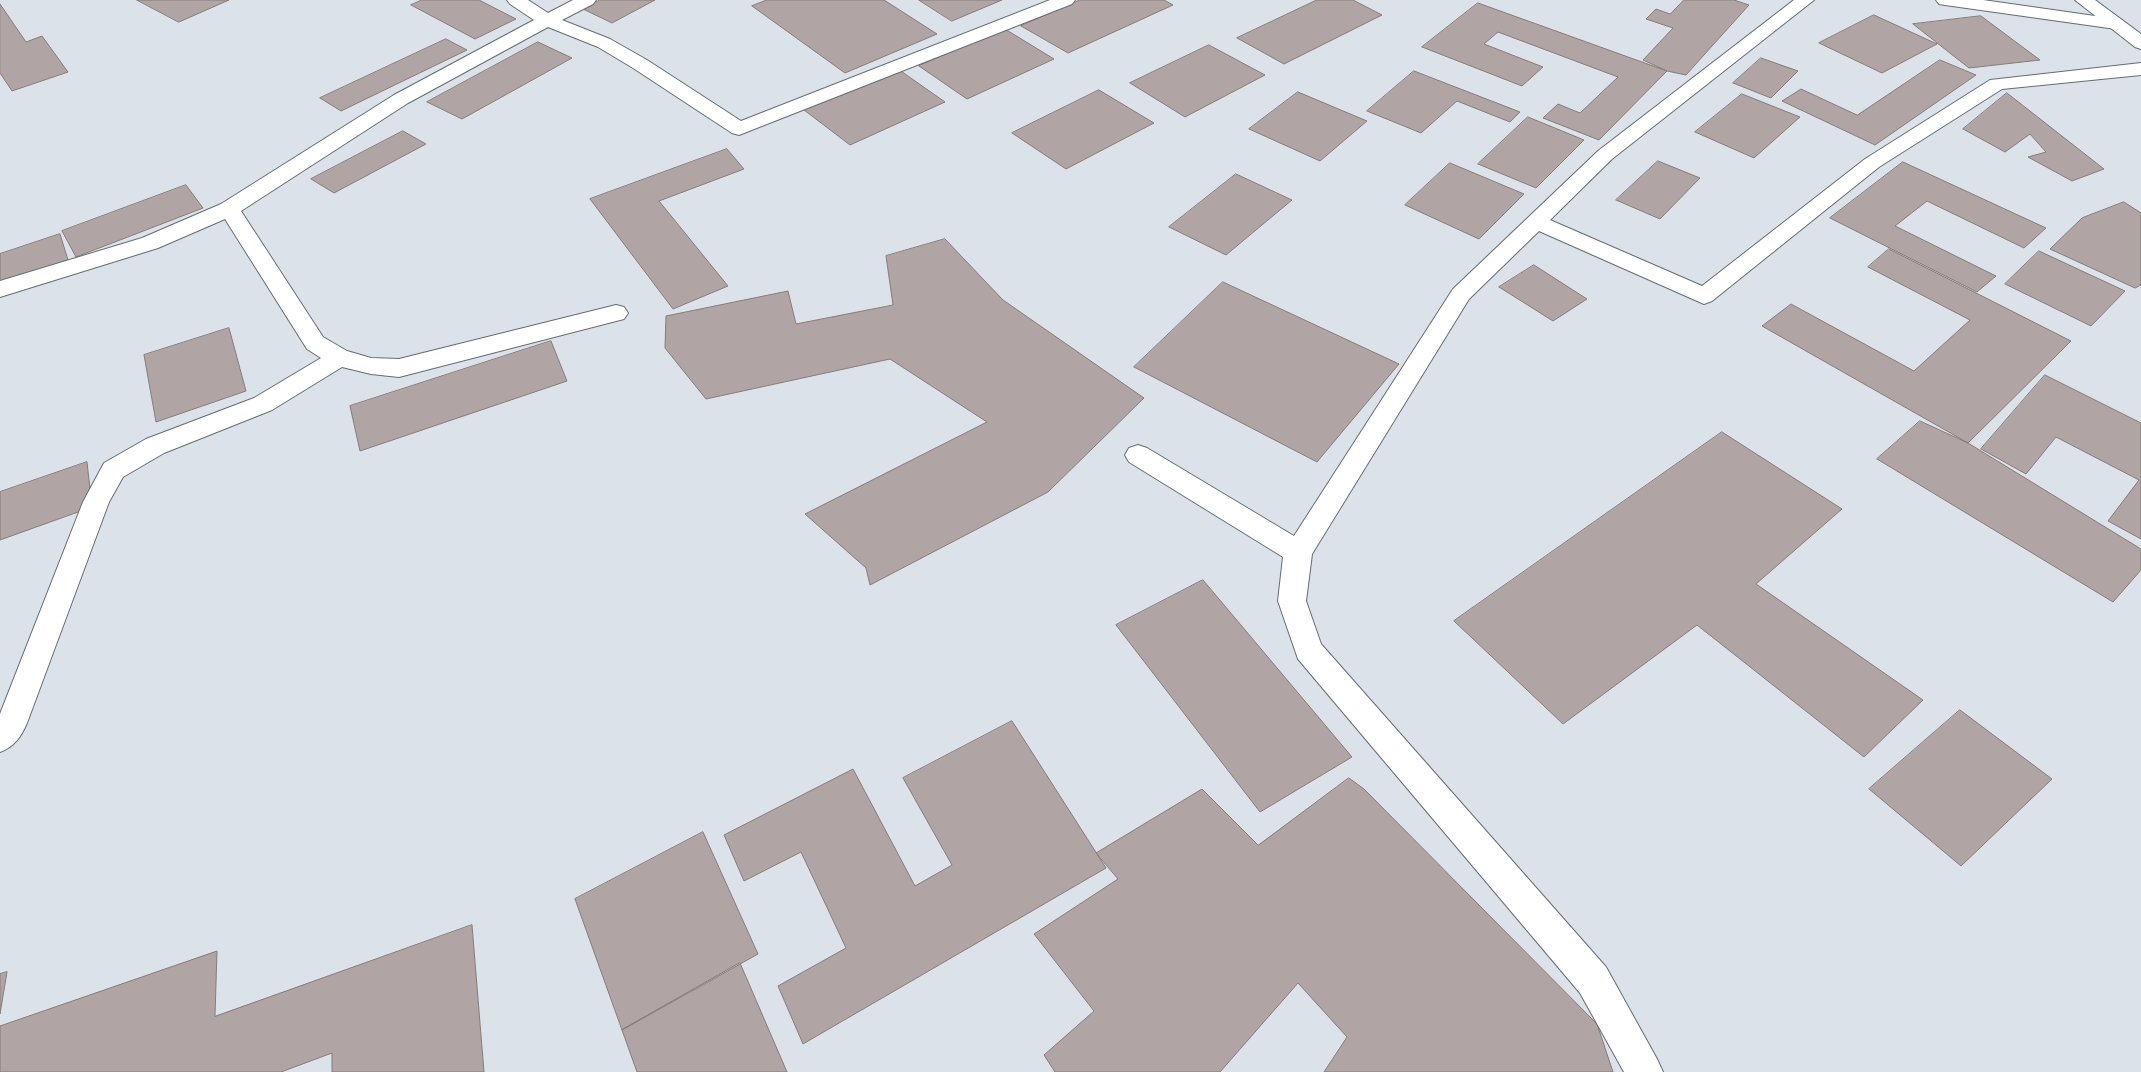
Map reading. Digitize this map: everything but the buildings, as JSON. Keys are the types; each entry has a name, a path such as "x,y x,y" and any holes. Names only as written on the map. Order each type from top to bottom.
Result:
{"street":[{"path":"516,0 547,20 611,47 739,129 1066,0"},
{"path":"0,288 150,242 229,209 401,99 587,0"},
{"path":"1644,1072 1593,980 1308,650 1292,601 1298,552 1461,294 1605,155 1804,0"},
{"path":"1945,0 2116,24"},
{"path":"2084,0 2138,38"},
{"path":"1536,222 1704,296 1872,163 1997,84 2141,69"},
{"path":"229,209 315,343 339,358 371,366 399,368 616,313"},
{"path":"0,738 12,724 96,502 112,470 156,446 263,404 339,358"},
{"path":"1138,455 1298,552"}]}
